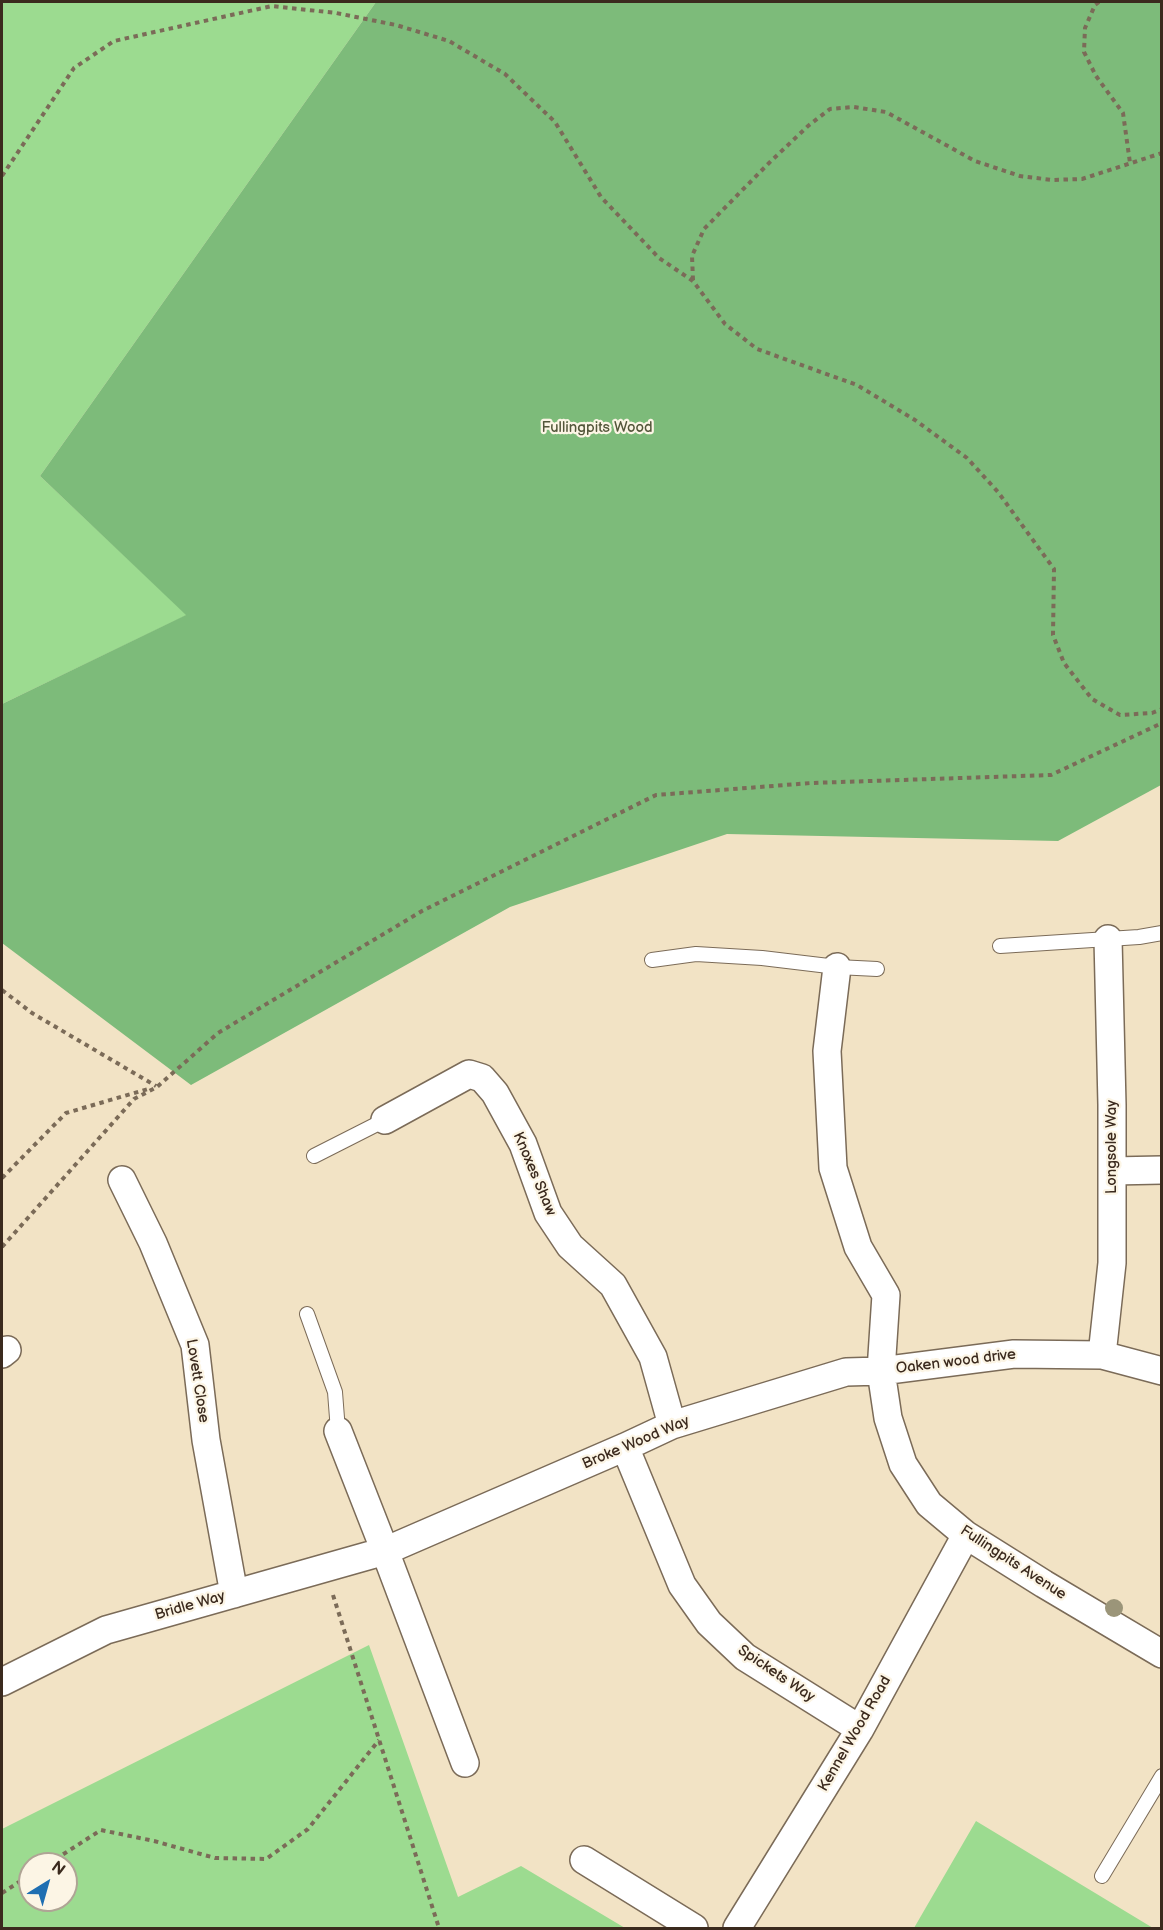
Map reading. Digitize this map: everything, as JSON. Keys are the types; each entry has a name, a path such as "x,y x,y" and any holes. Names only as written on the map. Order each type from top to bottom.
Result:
{"street":[{"name":"Longsole Way","path":"1102,1355 1112,1263 1108,939"},
{"name":"Fullingpits Avenue","path":"837,967 827,1051 833,1168 858,1247 886,1295 881,1371 888,1418 903,1464 929,1504 966,1535 1161,1654"},
{"name":"Knoxes Shaw","path":"385,1120 470,1074 482,1078 495,1093 523,1144 548,1213 570,1246 613,1285 652,1358 672,1425"},
{"path":"1112,1171 1161,1170"},
{"name":"Lovett Close","path":"122,1180 153,1243 195,1346 206,1440 234,1594"},
{"name":"Oaken wood drive","path":"881,1371 1014,1354 1102,1355"},
{"path":"1102,1355 1161,1371"},
{"name":"Broke Wood Way","path":"393,1547 672,1425 846,1372 881,1371"},
{"path":"338,1431 393,1547 465,1763"},
{"name":"Spickets Way","path":"625,1447 682,1585 709,1623 745,1657 860,1729"},
{"name":"Kennel Wood Road","path":"737,1929 860,1729 966,1535"},
{"name":"Bridle Way","path":"2,1682 105,1630 393,1547"},
{"path":"584,1860 694,1929"}],"lane":[{"path":"1000,946 1161,933"},
{"path":"652,960 696,954 877,969"},
{"path":"314,1156 385,1120"},
{"path":"307,1314 336,1392 338,1431"},
{"path":"1102,1876 1161,1776"}],"path":[{"path":"1099,2 1085,28 1084,52 1096,76 1123,113 1130,163"},
{"path":"2,176 74,68 114,41 265,4 336,13 396,25 449,41 505,74 555,122 601,197 659,258 693,281 725,324 757,349 857,385 915,420 967,458 999,492 1054,569 1053,635 1064,663 1092,699 1120,715 1152,713 1161,709"},
{"path":"693,281 692,256 704,229 769,163 808,126 830,109 854,107 886,112 975,161 1020,176 1052,180 1082,179 1161,153"},
{"path":"2,1246 134,1099 157,1087 218,1033 422,912 656,795 811,783 1051,775 1161,723"},
{"path":"2,990 32,1012 157,1087"},
{"path":"2,1178 66,1113 157,1087"},
{"path":"324,1568 439,1929"},
{"path":"67,1852 101,1830 154,1841 215,1858 266,1859 308,1829 379,1740"},
{"path":"2,1893 18,1883"}],"green space":[{"path":"2,2 376,2 40,476 187,615 2,704"},
{"name":"Fullingpits Wood","path":"376,2 1161,2 1161,785 1058,841 727,834 510,907 191,1085 2,943 2,704 186,615 40,476"},
{"path":"369,1645 458,1897 521,1866 625,1928 2,1928 2,1829"},
{"path":"976,1821 1153,1928 914,1928"}]}
